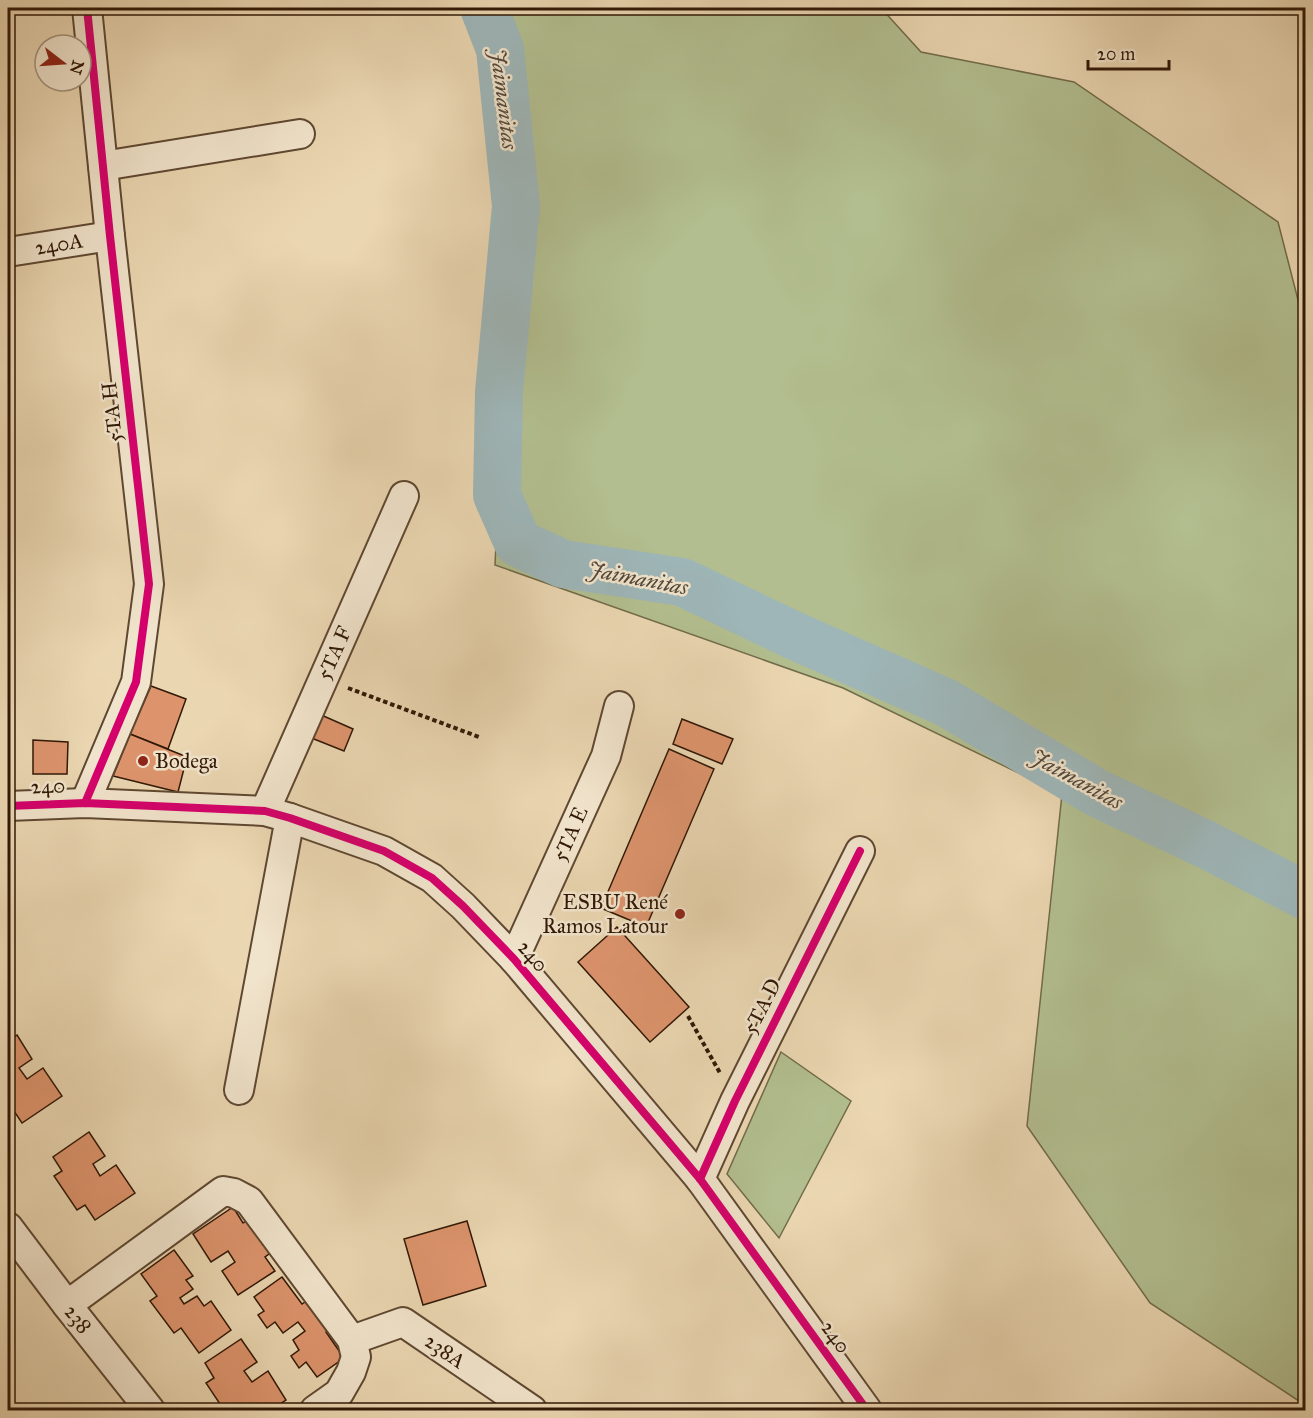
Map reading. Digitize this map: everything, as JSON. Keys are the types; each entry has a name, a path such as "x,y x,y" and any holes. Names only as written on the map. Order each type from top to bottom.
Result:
{"street":[{"name":"5TA H","path":"85,803 136,682 149,584 87,8"},
{"path":"103,166 300,134"},
{"name":"240A","path":"8,252 110,236"},
{"name":"5TA F","path":"239,1090 277,814 323,679 404,496"},
{"name":"5TA E","path":"514,960 606,756 619,706"},
{"name":"240","path":"8,806 85,803 277,814 384,851 432,878 463,906 514,960 700,1179 867,1410"},
{"name":"5TA D","path":"700,1179 735,1101 860,850"},
{"path":"67,1305 223,1191 234,1193 249,1202 352,1340 356,1357 351,1372 339,1393 315,1410"},
{"name":"238","path":"8,1227 150,1410"},
{"name":"238A","path":"352,1340 403,1322 532,1410"}],"path":[{"path":"323,679 479,737"},
{"path":"688,1016 735,1101"}],"green space":[{"path":"509,8 881,8 921,52 1074,82 1278,222 1306,331 1305,1405 1150,1303 1027,1126 1062,794 843,688 495,565 502,418 531,210 523,54"},
{"path":"781,1052 851,1101 779,1238 727,1174"}],"building":[{"path":"151,686 186,699 168,749 130,734"},
{"path":"319,714 353,729 344,751 309,737"},
{"path":"682,719 733,739 722,764 673,744"},
{"path":"130,734 187,757 178,792 113,776"},
{"path":"33,740 68,742 67,774 33,774"},
{"path":"669,749 714,769 646,927 601,908"},
{"path":"617,927 689,1007 650,1042 578,962"},
{"path":"17,1035 32,1059 19,1068 27,1079 43,1068 62,1096 22,1123 12,1108 8,1111 8,1041"},
{"path":"89,1132 105,1156 93,1164 100,1176 116,1165 135,1193 95,1220 85,1205 77,1210 54,1176 62,1171 53,1157"},
{"path":"233,1207 243,1223 252,1217 273,1251 265,1257 275,1271 238,1295 222,1271 235,1262 228,1251 211,1262 193,1234"},
{"path":"467,1221 486,1286 423,1305 404,1239"},
{"path":"174,1250 193,1276 186,1280 193,1289 180,1298 184,1304 197,1296 204,1306 211,1301 231,1330 199,1353 181,1328 174,1333 150,1301 157,1296 141,1274"},
{"path":"282,1277 302,1304 311,1298 331,1327 326,1332 344,1358 317,1377 306,1362 299,1368 291,1356 299,1350 293,1340 305,1331 298,1322 283,1333 275,1322 267,1328 258,1315 264,1311 254,1297"},
{"path":"241,1339 257,1362 244,1371 252,1382 268,1371 286,1400 271,1410 224,1410 206,1383 214,1378 205,1363"}],"waterway":[{"name":"Jaimanitas","path":"484,8 500,49 516,206 499,392 497,495 518,543 563,564 682,582 795,636 947,703 1097,793 1207,845 1306,896"}],"cycle path":[{"path":"85,803 136,682 149,584 87,8"},
{"path":"8,806 85,803 265,811 384,851 432,878 463,906 514,959 700,1179 867,1410"},
{"path":"700,1179 735,1101 860,851"}],"place":[{"name":"Bodega","path":"143,761"},
{"name":"ESBU René Ramos Latour","path":"680,914"}]}
